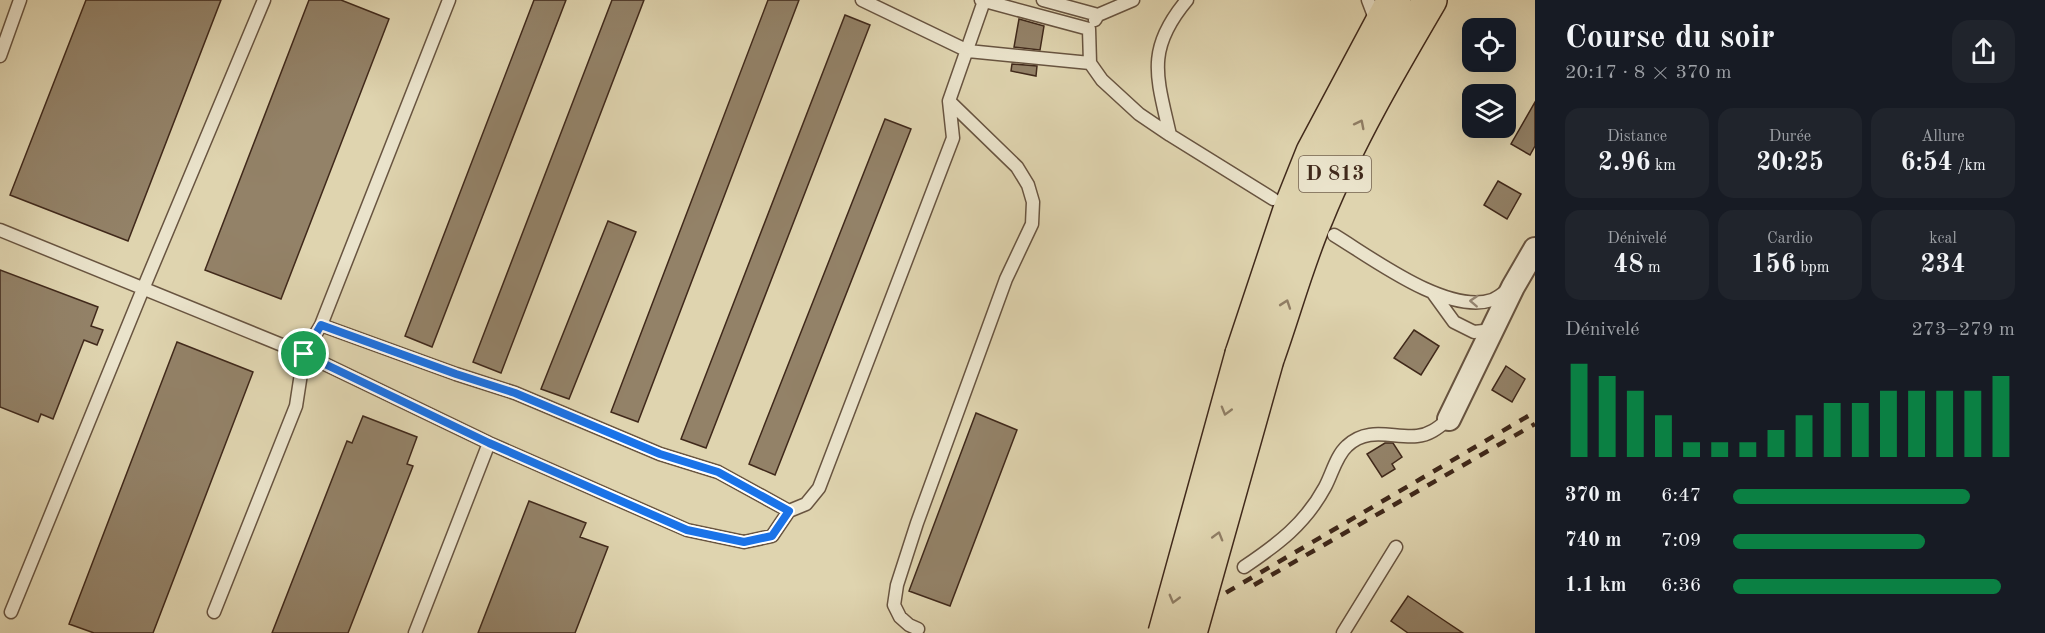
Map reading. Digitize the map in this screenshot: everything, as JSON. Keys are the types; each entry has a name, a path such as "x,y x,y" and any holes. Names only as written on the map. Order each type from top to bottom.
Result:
{"main road":[{"name":"D 813","path":"1165,633 1254,357 1340,163 1369,106 1430,0"},
{"name":"D 813","path":"1190,633 1291,207 1313,152 1380,9"}],"street":[{"path":"1449,419 1513,287 1535,249"}],"lane":[{"path":"0,56 20,0"},
{"path":"11,612 264,0"},
{"path":"214,612 296,405 304,354 321,325 449,0"},
{"path":"862,0 968,51 1090,63"},
{"path":"1043,0 1098,15"},
{"path":"1133,0 1098,15 1089,29 1090,63 1102,80 1139,114 1273,199"},
{"path":"1170,135 1157,69 1160,43 1186,0"},
{"path":"0,230 304,354 489,443 687,530 744,542 772,536 789,511 806,504 819,488 953,138 949,101 968,51 983,1 1089,29"},
{"path":"918,629 900,617 894,605 897,585 917,523 1006,279 1032,224 1033,202 1028,184 1017,167 949,101"},
{"path":"1334,235 1433,293 1483,301 1493,300 1513,287"},
{"path":"1433,293 1454,322 1474,333 1493,330"},
{"path":"321,325 515,393 660,454 718,472 789,511"},
{"path":"1244,567 1291,533 1324,488 1346,447 1365,435 1417,436 1434,431 1449,419"},
{"path":"415,633 489,443"},
{"path":"1342,633 1396,547"}],"building":[{"path":"86,0 221,0 128,241 10,195"},
{"path":"309,0 341,0 389,19 281,299 205,270"},
{"path":"534,0 566,0 432,347 405,336"},
{"path":"612,0 644,0 501,373 473,362"},
{"path":"768,0 799,0 638,422 611,412"},
{"path":"845,15 870,25 706,448 681,439"},
{"path":"1019,19 1044,26 1040,50 1014,47"},
{"path":"1012,64 1037,66 1036,76 1011,71"},
{"path":"1535,102 1535,146 1530,155 1511,144"},
{"path":"885,119 911,129 775,475 749,464"},
{"path":"1498,181 1521,194 1507,219 1484,205"},
{"path":"608,221 636,232 569,399 541,389"},
{"path":"0,270 98,307 91,326 103,330 97,345 84,340 53,419 41,414 38,422 0,407"},
{"path":"1414,330 1439,346 1421,375 1394,358"},
{"path":"177,342 253,372 153,633 94,633 69,624"},
{"path":"1506,366 1525,379 1512,402 1492,390"},
{"path":"976,413 1017,430 950,606 909,591"},
{"path":"363,416 417,437 407,464 413,466 348,633 272,633 347,441 352,443"},
{"path":"1385,443 1393,443 1402,457 1392,464 1395,469 1382,477 1367,454"},
{"path":"529,501 586,523 580,537 608,547 575,633 478,633"},
{"path":"1408,596 1463,633 1408,633 1391,621"}],"railway":[{"path":"1157,633 1535,412"},
{"path":"1254,585 1535,424"}],"route":[{"path":"321,325 515,393 660,454 718,472 789,511 772,536 744,542 687,530 489,443 304,354 321,325"}]}
